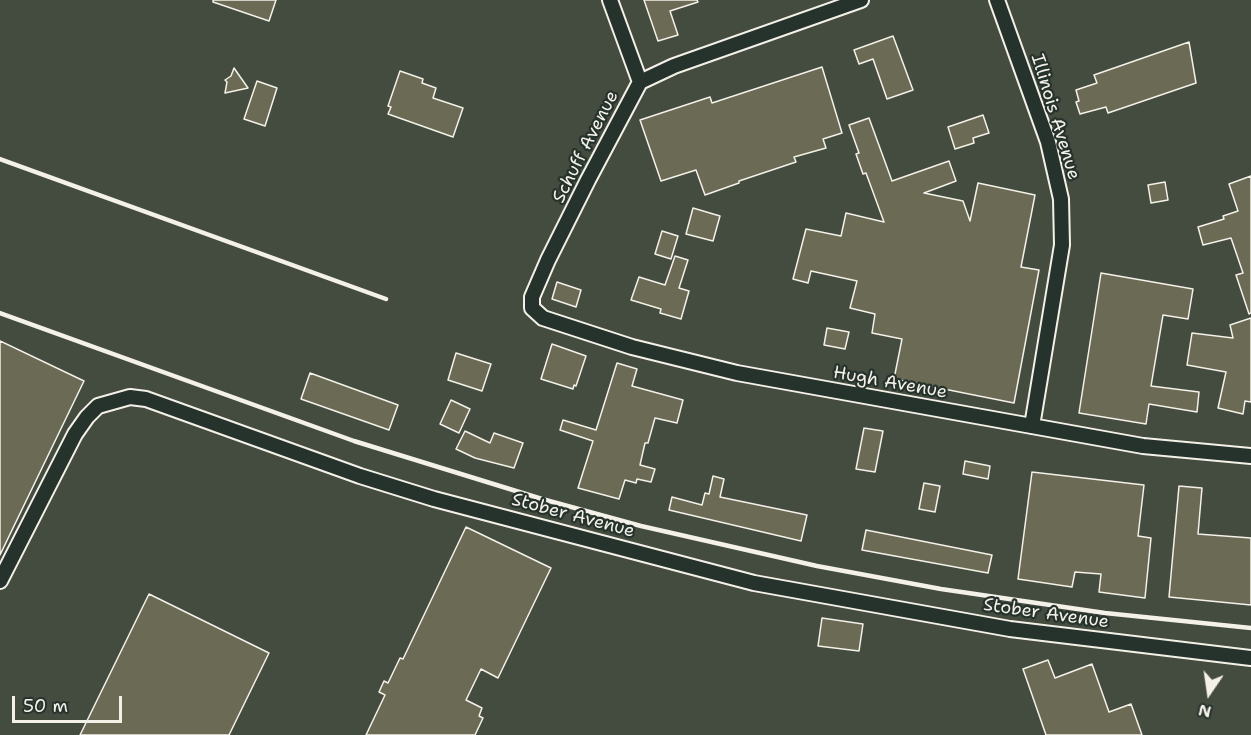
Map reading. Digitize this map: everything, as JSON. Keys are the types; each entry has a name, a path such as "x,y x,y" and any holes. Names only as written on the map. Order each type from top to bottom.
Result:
{"street":[{"name":"Schuff Avenue","path":"532,308 532,297 548,260 640,82 610,0"},
{"path":"640,82 674,66 861,0"},
{"name":"Illinois Avenue","path":"997,0 1048,142 1061,199 1061,254 1032,426"},
{"name":"Hugh Avenue","path":"532,308 543,318 561,325 691,363 1143,446 1251,456"},
{"name":"Stober Avenue","path":"0,581 75,434 87,417 98,406 130,397 146,399 360,476 434,499 754,583 1010,629 1251,658"}],"shaded area":[{"path":"0,0 1251,0 1251,735 0,735"}],"building":[{"path":"213,0 276,0 269,21 213,2"},
{"path":"644,0 697,0 698,2 670,11 678,35 658,41"},
{"path":"893,36 913,90 887,99 873,59 859,64 854,50"},
{"path":"1189,42 1196,83 1108,113 1106,107 1080,114 1076,102 1079,101 1076,90 1097,83 1094,75"},
{"path":"822,67 842,133 823,139 826,148 794,157 796,162 705,195 696,170 661,181 640,120 710,97 712,103"},
{"path":"234,68 248,88 225,93 227,82 225,80 231,76"},
{"path":"400,71 423,79 422,83 436,88 433,98 463,108 453,137 388,114 391,107 388,106"},
{"path":"257,81 277,88 265,126 244,119"},
{"path":"983,115 989,133 973,138 974,143 955,149 948,127"},
{"path":"869,118 892,181 949,161 956,181 924,193 963,201 970,221 978,183 1035,195 1021,267 1039,270 1014,403 894,379 902,339 872,333 875,314 850,308 857,281 811,271 808,283 793,279 806,229 841,236 846,213 884,222 866,173 863,174 856,154 859,153 849,125"},
{"path":"1251,176 1251,313 1249,314 1236,275 1243,273 1231,238 1203,245 1198,227 1224,219 1223,216 1238,211 1229,184"},
{"path":"1165,182 1168,200 1151,203 1148,185"},
{"path":"693,208 720,216 713,241 686,234"},
{"path":"662,231 678,236 671,259 655,254"},
{"path":"675,256 688,260 679,288 689,291 681,319 660,313 661,309 631,300 639,277 665,285"},
{"path":"1101,273 1193,289 1188,319 1163,315 1151,386 1199,392 1197,412 1149,404 1146,424 1079,413"},
{"path":"557,282 581,290 576,307 552,299"},
{"path":"1251,318 1251,402 1245,401 1243,414 1218,408 1226,372 1187,365 1192,333 1233,338 1230,325"},
{"path":"827,328 849,332 845,349 824,345"},
{"path":"0,341 84,381 0,555"},
{"path":"552,344 586,356 573,389 541,379"},
{"path":"456,353 491,364 482,391 448,380"},
{"path":"617,363 637,369 632,386 683,400 677,423 655,418 648,443 645,443 640,465 655,469 651,482 637,479 636,483 625,480 619,499 578,488 593,441 560,430 563,420 596,430"},
{"path":"310,373 398,405 389,430 301,399"},
{"path":"451,400 470,409 459,433 440,424"},
{"path":"864,428 883,431 875,472 856,469"},
{"path":"465,431 490,443 494,433 523,443 514,468 475,458 456,449"},
{"path":"965,461 990,466 988,479 963,474"},
{"path":"1032,472 1144,485 1138,536 1151,538 1145,598 1099,592 1101,574 1075,572 1072,587 1018,579"},
{"path":"713,476 724,479 720,497 807,515 801,541 669,510 672,497 702,505 705,493 709,494"},
{"path":"924,483 940,486 935,512 919,509"},
{"path":"1179,486 1202,488 1198,534 1251,538 1251,605 1169,597"},
{"path":"466,527 551,568 498,678 481,669 466,700 482,708 479,716 483,718 475,735 366,735 385,695 379,692 384,681 388,683 400,658 403,659"},
{"path":"866,530 992,555 988,573 862,550"},
{"path":"149,594 269,653 229,735 80,735"},
{"path":"822,618 863,624 859,651 818,646"},
{"path":"1048,660 1055,678 1092,664 1109,712 1131,704 1142,735 1046,735 1023,669"}],"railway":[{"path":"0,159 386,299"},
{"path":"0,313 354,441 542,499 641,526 817,566 941,589 1105,613 1251,628"}]}
